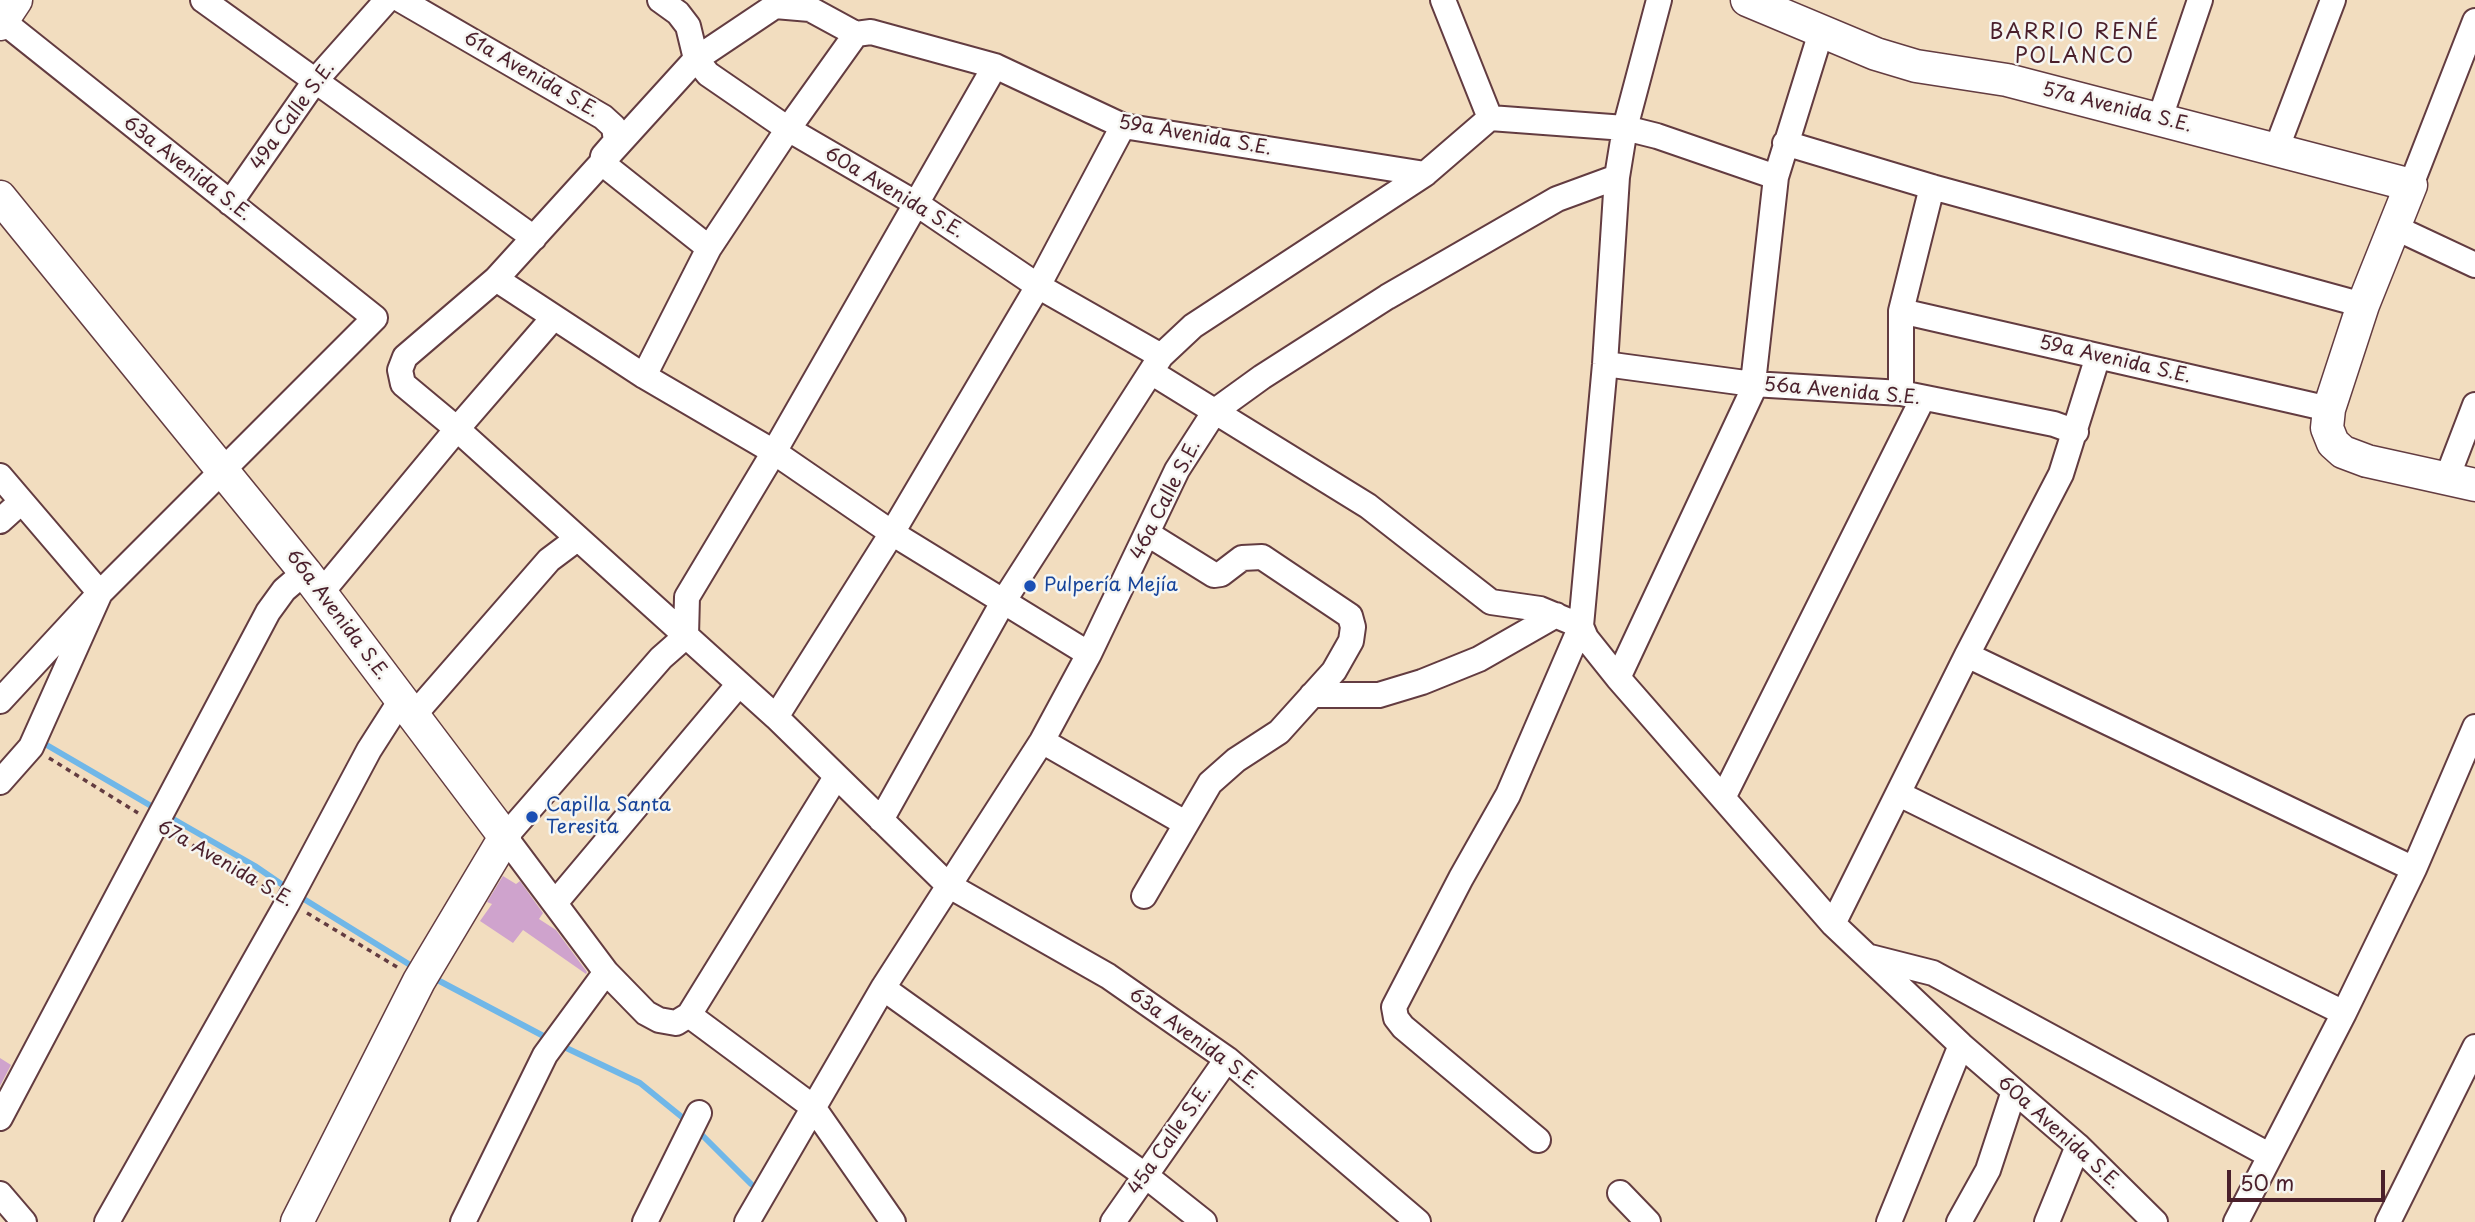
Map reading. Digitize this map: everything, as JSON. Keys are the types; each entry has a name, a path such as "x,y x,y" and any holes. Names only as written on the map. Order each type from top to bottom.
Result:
{"street":[{"path":"203,0 534,238"},
{"name":"49a Calle S.E.","path":"230,203 314,81 387,0"},
{"name":"61a Avenida S.E.","path":"401,0 603,117 614,127 616,141 603,156 602,163"},
{"path":"660,0 678,13 688,26 696,60"},
{"path":"1443,0 1490,118"},
{"path":"1538,1140 1403,1027 1396,1018 1394,1007 1507,795 1581,626 1605,364 1618,177 1625,128 1659,0"},
{"name":"57a Avenida S.E.","path":"1747,0 1876,54 1916,66 2007,80 2411,185"},
{"path":"2160,118 2200,0"},
{"path":"2276,150 2333,0"},
{"path":"643,376 709,248 788,129 856,34 810,9 775,6 696,60 496,279 405,357 400,370 403,384 457,429 776,717 881,820 1003,602 1156,364 1193,326 1424,174 1490,118 1625,128 1657,135 1776,177"},
{"name":"63a Avenida S.E.","path":"5,16 230,203 375,318 223,471"},
{"path":"2475,21 2362,305 2329,409 2327,428 2333,443 2343,452 2367,461 2461,482 2475,405"},
{"name":"59a Avenida S.E.","path":"856,34 871,32 995,66 1124,126 1424,174"},
{"path":"1618,678 1752,392 1776,177 1821,32"},
{"name":"60a Avenida S.E.","path":"696,60 708,74 788,129 918,204 1156,364 1215,411 1368,506 1491,602 1540,609 1581,626 1586,638 1618,678 1833,925 1961,1045 2078,1146 2155,1222"},
{"path":"297,1222 419,981 505,837 661,658 686,636 687,597 918,204 995,66"},
{"path":"776,717 892,533 1038,286 1124,126"},
{"path":"1785,142 1932,187 2362,305"},
{"path":"602,163 709,248"},
{"name":"46a Calle S.E.","path":"747,1222 883,988 1042,741 1089,654 1177,470 1215,411 1319,340 1556,199 1618,177"},
{"path":"1723,798 1912,395 1901,311 1932,187"},
{"name":"66a Avenida S.E.","path":"0,197 313,582 606,971 646,1013 659,1020 683,1019 813,1107"},
{"path":"2394,227 2475,265"},
{"path":"496,279 643,376 774,452 892,533 1089,654"},
{"name":"59a Avenida S.E.","path":"1901,311 2329,409"},
{"path":"0,1118 268,612 284,590 313,582 457,429 554,317"},
{"path":"1833,925 1967,655 2061,474 2098,356"},
{"name":"56a Avenida S.E.","path":"1605,364 1753,384 1912,395 2076,432"},
{"path":"0,701 100,593 223,471"},
{"path":"0,476 100,593"},
{"path":"0,521 21,502"},
{"path":"1144,896 1210,783 1236,760 1279,732 1334,671 1351,641 1353,627 1350,616 1262,557 1242,558 1221,574 1214,575 1148,534"},
{"path":"107,1222 288,902 369,750 549,560 578,540"},
{"path":"0,782 31,747 100,593"},
{"path":"1312,695 1379,695 1422,682 1479,659 1556,615"},
{"path":"1967,655 2414,869"},
{"path":"555,903 739,684"},
{"path":"2236,1222 2344,1013 2414,869 2475,727"},
{"path":"1042,741 1185,823"},
{"path":"683,1019 836,777"},
{"path":"1899,794 2344,1013"},
{"name":"63a Avenida S.E.","path":"881,820 948,885 1108,976 1227,1059 1418,1222"},
{"path":"1869,957 1933,973 2269,1156"},
{"path":"463,1222 545,1055 606,971"},
{"path":"883,988 1146,1175 1204,1222"},
{"path":"1889,1222 1961,1045"},
{"path":"2388,1222 2475,1046"},
{"name":"45a Calle S.E.","path":"1113,1222 1227,1059"},
{"path":"1959,1222 1988,1170 2014,1091"},
{"path":"813,1107 893,1222"},
{"path":"645,1222 699,1113"},
{"path":"2047,1222 2078,1146"},
{"path":"1620,1193 1648,1222"},
{"path":"0,1194 24,1222"}],"path":[{"name":"67a Avenida S.E.","path":"31,747 419,981"}],"building":[{"path":"503,876 516,884 520,881 543,913 539,919 556,930 586,974 523,930 513,943 480,921 492,904 487,902"},
{"path":"0,1058 11,1065 0,1086"}],"waterway":[{"path":"45,744 158,810"},
{"path":"168,816 255,866 290,890"},
{"path":"299,896 415,968"},
{"path":"430,976 551,1040"},
{"path":"560,1045 640,1083 688,1122"},
{"path":"696,1129 751,1184"}],"place":[{"name":"Pulpería Mejía","path":"1030,586"},
{"name":"Capilla Santa Teresita","path":"532,817"}],"district":[{"name":"BARRIO RENÉ POLANCO","path":"2075,45"}]}
